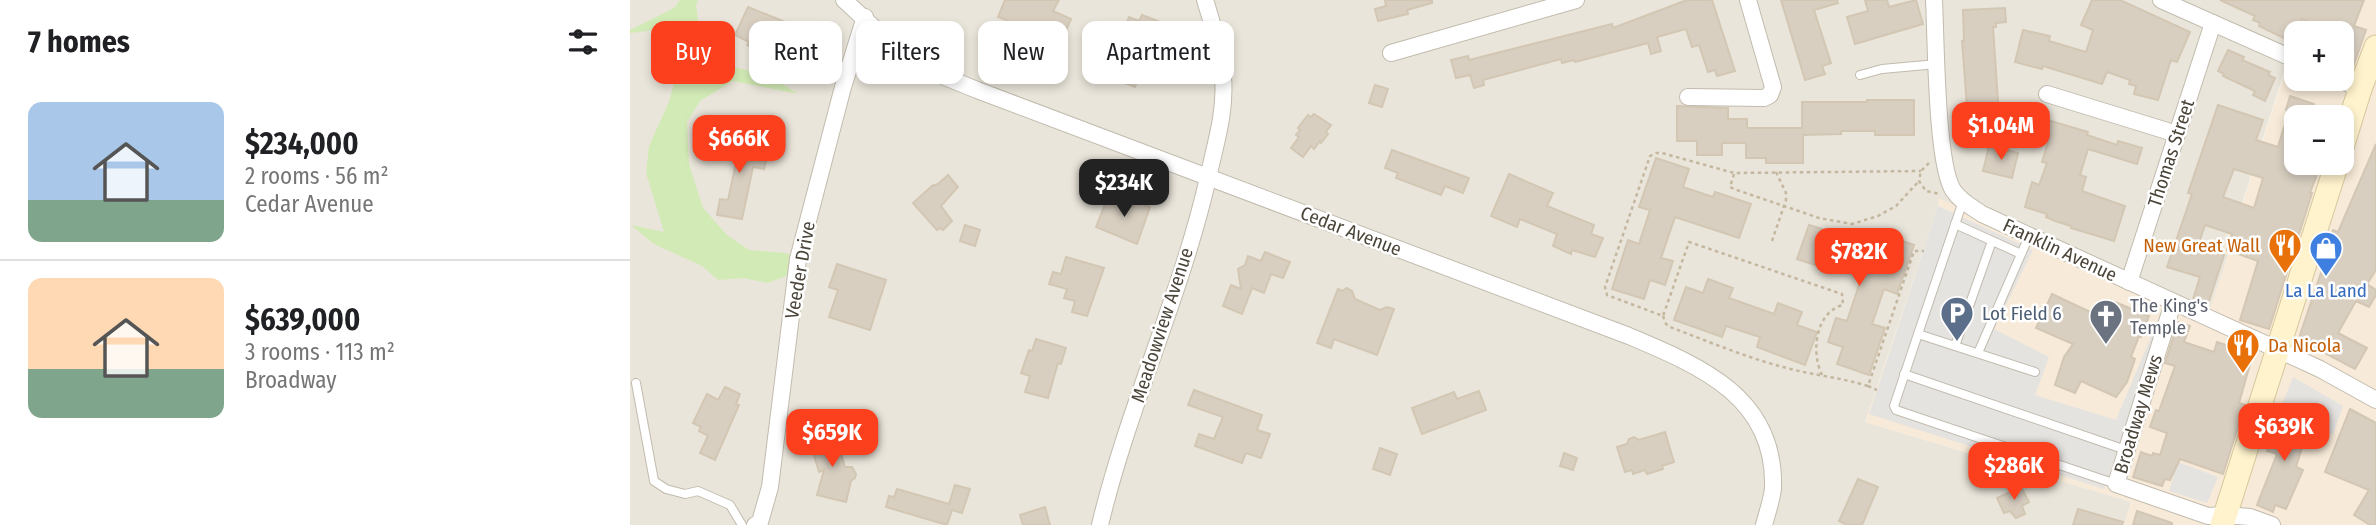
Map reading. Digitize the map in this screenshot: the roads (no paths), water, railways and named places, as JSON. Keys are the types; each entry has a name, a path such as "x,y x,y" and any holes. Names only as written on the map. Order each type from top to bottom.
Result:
{"main road":[{"path":"2354,77 2376,47"},
{"path":"2224,520 2333,175"}],"street":[{"name":"Cedar Avenue","path":"844,0 898,50 945,77 1618,332 1692,363 1732,391 1750,410 1765,440 1771,459 1773,491 1764,525"},
{"name":"Meadowview Avenue","path":"1100,525 1113,469 1161,336 1202,203 1220,126 1223,80 1218,44 1205,0"},
{"path":"1391,53 1576,0"},
{"path":"1688,97 1764,98 1770,95 1773,87 1748,0"},
{"path":"1934,0 1937,64"},
{"path":"2161,0 2284,55"},
{"name":"Veeder Drive","path":"761,524 770,487 798,259 843,87 865,17"},
{"name":"Thomas Street","path":"2129,282 2213,23"},
{"name":"Franklin Avenue","path":"1937,64 1947,176 1953,190 1963,201 1982,214 2320,369 2376,400"},
{"path":"2047,94 2177,134"},
{"name":"Broadway Mews","path":"2116,484 2173,303"},
{"path":"2116,484 2208,516 2224,520 2250,517 2272,525"}],"lane":[{"path":"1860,75 1882,69 1937,64"},
{"path":"1963,201 1894,402 1896,410 2116,484"},
{"path":"1955,224 2021,254"},
{"path":"1978,353 2029,236"},
{"path":"1955,346 1992,241"},
{"path":"1917,334 2035,372"},
{"path":"1904,374 2126,450"},
{"path":"636,383 654,481 666,489 685,494 698,491 730,505 742,525"}],"place":[{"name":"New Great Wall","path":"2285,275"},
{"name":"La La Land","path":"2326,278"},
{"name":"Lot Field 6","path":"1957,343"},
{"name":"The King's Temple","path":"2106,346"},
{"name":"Da Nicola","path":"2243,375"}]}
